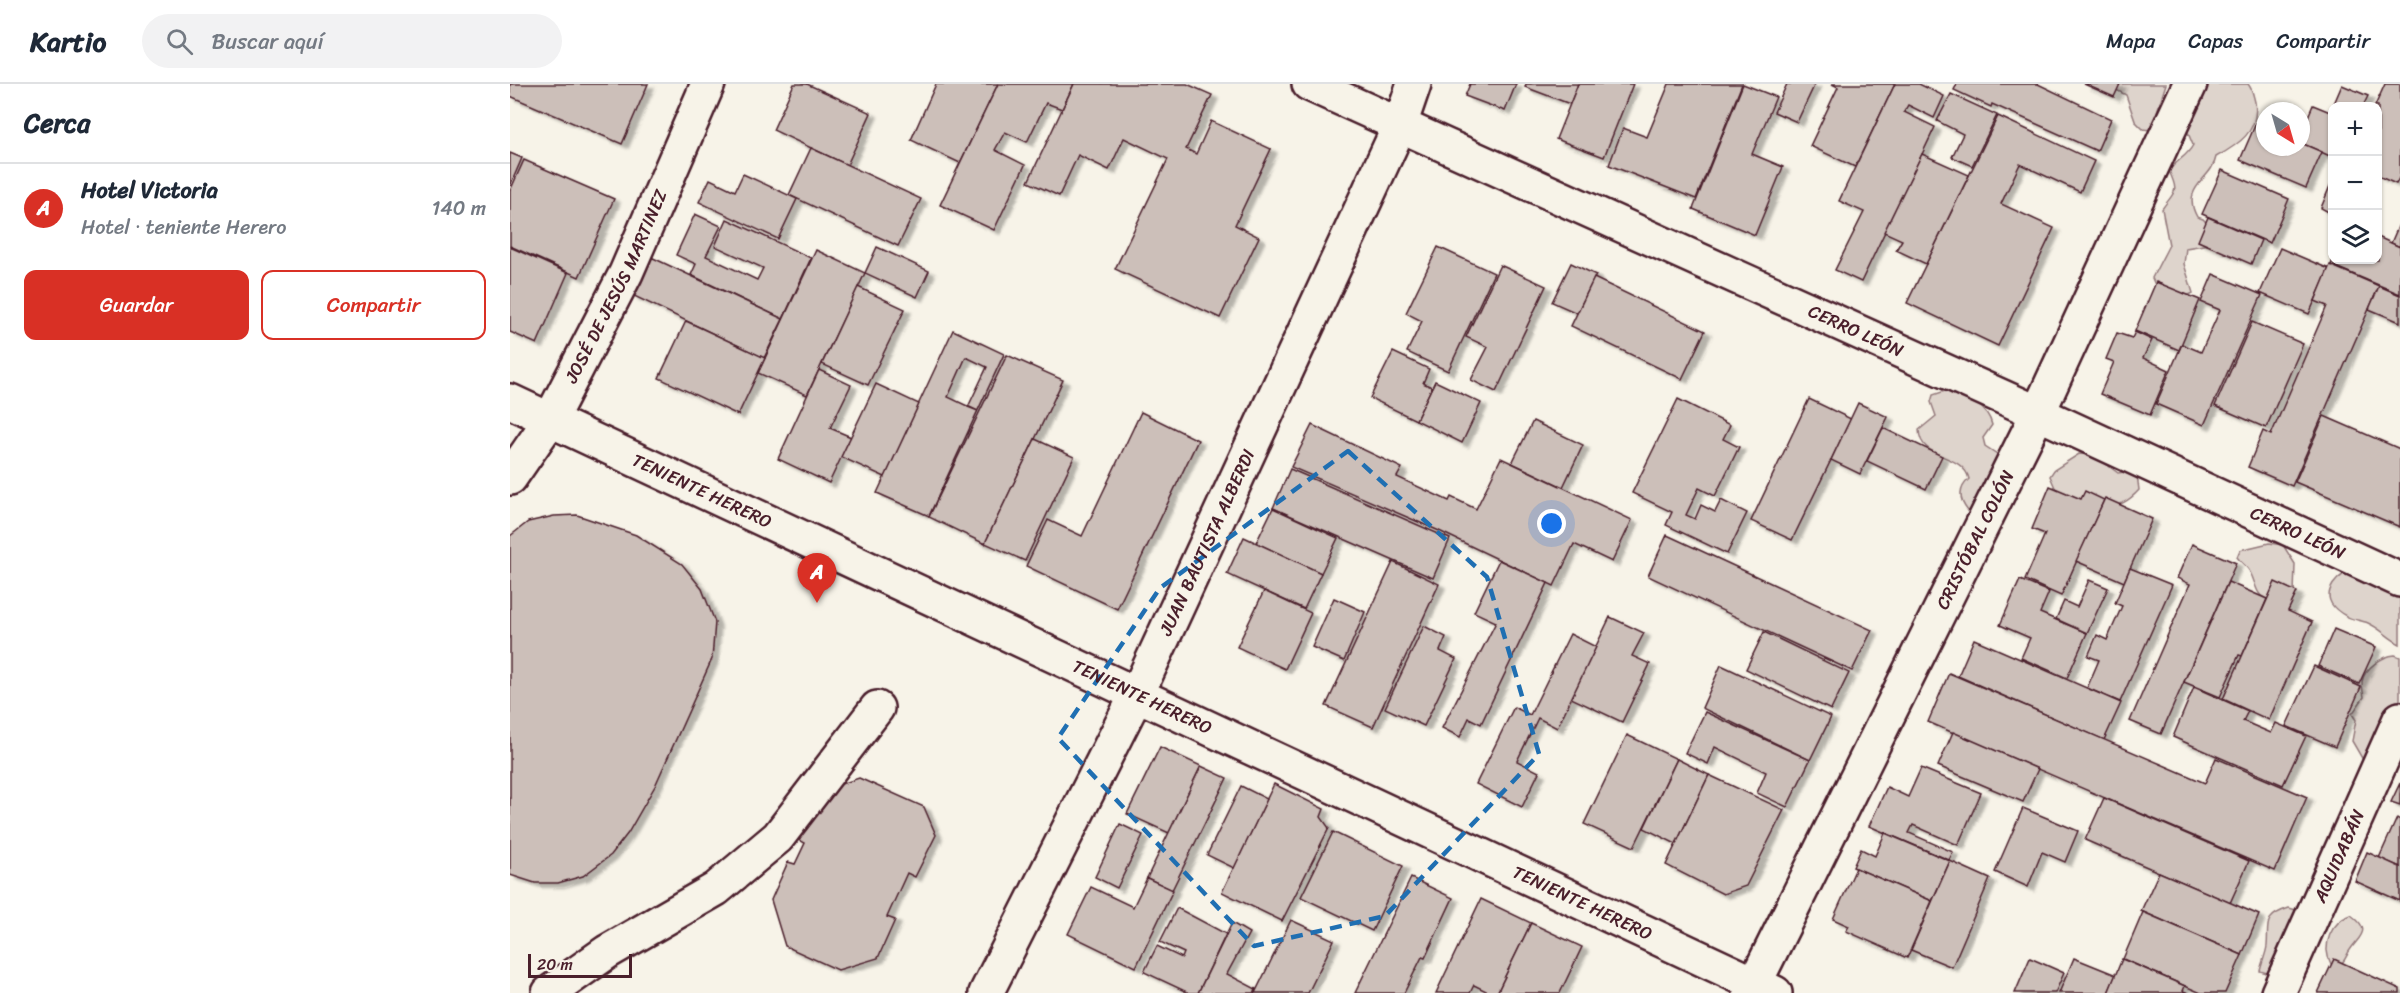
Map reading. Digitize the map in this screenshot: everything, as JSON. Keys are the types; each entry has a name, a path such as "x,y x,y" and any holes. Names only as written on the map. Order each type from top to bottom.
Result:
{"street":[{"name":"JOSÉ DE JESÚS MARTINEZ","path":"510,478 550,420 626,273 708,84"},
{"name":"CERRO LEÓN","path":"1309,84 2038,413 2400,580"},
{"name":"JUAN BAUTISTA ALBERDI","path":"986,993 1137,694 1400,125 1414,84"},
{"name":"CRISTÓBAL COLÓN","path":"1759,990 2038,413 2190,84"},
{"name":"TENIENTE HERERO","path":"510,401 1137,694 1759,990"},
{"path":"549,993 607,952 716,889 778,837 877,708"},
{"name":"AQUIDABÁN","path":"2278,993 2400,719"}],"highlighted area":[{"path":"1348,451 1487,577 1539,754 1385,916 1254,946 1058,738 1160,588"}],"shaded area":[{"path":"2105,84 2166,84 2151,130 2143,129 2135,121 2126,95"},
{"path":"2191,84 2248,84 2251,88 2256,112 2251,129 2239,142 2216,157 2209,172 2194,190 2192,198 2197,217 2203,219 2214,230 2209,244 2186,248 2184,264 2193,293 2187,296 2155,285 2152,278 2169,245 2162,209 2175,188 2169,171 2193,145 2181,116"},
{"path":"1948,390 1981,407 1992,425 1983,438 1985,446 1997,454 2001,469 1976,510 1968,511 1961,499 1961,491 1969,479 1965,470 1933,452 1921,440 1919,430 1936,416 1931,402 1933,395"},
{"path":"2079,454 2094,455 2118,473 2131,471 2137,475 2139,490 2119,505 2109,507 2089,503 2056,490 2050,476 2054,470"},
{"path":"2269,543 2283,545 2295,564 2294,594 2273,601 2259,594 2249,570 2237,557 2240,550"},
{"path":"2353,568 2400,588 2400,644 2372,625 2346,616 2331,603 2329,597 2333,584"},
{"path":"2395,655 2400,657 2400,750 2369,764 2363,760 2352,741 2356,720 2352,714 2364,697 2362,682 2366,672 2380,660"},
{"path":"2289,908 2303,912 2274,975 2260,971 2266,949 2269,922 2274,915"},
{"path":"2351,915 2361,925 2362,933 2342,963 2331,964 2327,949 2330,935 2338,923"}],"building":[{"path":"510,84 648,84 622,144 510,96"},
{"path":"794,84 807,84 871,113 847,165 773,130"},
{"path":"936,84 998,84 960,163 911,140"},
{"path":"998,84 1074,84 1062,109 1046,103 1027,142 1005,132 995,150 1025,165 994,230 940,205"},
{"path":"1074,84 1187,84 1212,95 1186,149 1196,154 1211,121 1271,149 1235,225 1259,237 1220,318 1115,269 1168,159 1124,138 1109,170 1078,155 1059,196 1028,182"},
{"path":"1470,84 1516,84 1505,111 1465,96"},
{"path":"1526,84 1578,84 1570,104 1525,87"},
{"path":"1578,84 1633,84 1604,157 1556,139"},
{"path":"1669,84 1742,84 1696,199 1609,165 1623,128 1647,137"},
{"path":"1743,84 1776,97 1752,154 1783,167 1755,235 1693,209"},
{"path":"1787,84 1815,84 1797,122 1774,112"},
{"path":"1832,84 1895,84 1855,167 1810,146 1838,87"},
{"path":"1895,84 1919,84 1944,96 1934,118 1908,105 1904,112 1935,127 1861,282 1835,270 1864,212 1839,201"},
{"path":"1957,84 2038,84 2111,119 2097,151 1992,104 1991,107 1954,90"},
{"path":"2084,84 2120,84 2114,97"},
{"path":"2385,84 2400,84 2400,176 2396,184 2382,178 2382,102 2377,102"},
{"path":"2342,85 2368,96 2365,102 2335,102"},
{"path":"1951,94 1997,115 1972,166 1952,157 1963,134 1937,121"},
{"path":"2313,105 2328,111 2328,155 2310,147 2310,112"},
{"path":"1998,116 2094,161 2080,192 2020,164 2001,204 2054,228 1998,346 1907,303"},
{"path":"2256,123 2256,156 2310,156 2310,147 2322,152 2306,188 2240,160"},
{"path":"811,148 921,199 898,246 789,195"},
{"path":"510,153 522,158 510,186"},
{"path":"1922,154 1969,175 1926,264 1896,250 1902,240 1884,232"},
{"path":"524,160 614,199 579,277 510,246 510,191"},
{"path":"2222,170 2289,199 2270,243 2202,214"},
{"path":"743,174 797,199 778,239 699,202 710,179 735,191"},
{"path":"2328,191 2328,212 2321,208"},
{"path":"695,214 721,226 706,256 757,280 763,268 715,246 727,219 811,258 783,319 691,275 696,264 676,255"},
{"path":"2208,217 2261,240 2251,264 2198,241"},
{"path":"2400,222 2400,247 2391,243"},
{"path":"2382,239 2400,247 2400,294 2331,265 2382,264"},
{"path":"510,247 568,273 537,344 510,332"},
{"path":"877,247 929,271 917,297 865,273"},
{"path":"1438,247 1494,273 1448,371 1407,352 1422,321 1406,313"},
{"path":"2280,248 2329,269 2309,314 2260,293"},
{"path":"816,250 865,273 807,395 758,373"},
{"path":"651,257 783,319 764,358 632,295"},
{"path":"1571,263 1596,275 1577,313 1552,302"},
{"path":"1500,265 1546,286 1496,392 1471,380 1488,347 1466,337"},
{"path":"2330,265 2379,286 2292,486 2248,467 2263,431 2271,435 2327,306 2315,301"},
{"path":"2213,274 2262,295 2204,425 2156,404 2182,344 2201,352 2220,310 2201,302"},
{"path":"1594,278 1705,331 1682,379 1571,326"},
{"path":"2156,282 2200,300 2179,350 2135,331"},
{"path":"2379,286 2400,295 2400,322 2369,309"},
{"path":"858,287 905,309 868,385 822,364"},
{"path":"686,321 765,358 738,415 659,378"},
{"path":"2252,322 2303,344 2266,428 2215,406"},
{"path":"953,330 1004,354 978,411 929,516 877,493","holes":["966,357 987,367 968,406 948,397"]},
{"path":"2135,332 2152,340 2143,358 2169,370 2150,415 2100,394 2114,362 2106,359 2117,333 2132,338"},
{"path":"1393,352 1429,369 1423,383 1432,387 1416,420 1370,398"},
{"path":"1007,355 1063,380 985,544 929,517"},
{"path":"819,370 851,385 830,428 851,437 829,483 778,459"},
{"path":"1435,381 1481,403 1462,443 1416,420"},
{"path":"876,384 919,404 885,477 841,457"},
{"path":"1678,399 1730,425 1723,439 1739,447 1715,496 1699,488 1686,515 1695,519 1701,505 1715,512 1721,500 1747,513 1727,554 1666,525 1672,512 1632,493"},
{"path":"1809,399 1851,419 1792,540 1751,521"},
{"path":"1858,403 1888,417 1860,474 1831,460"},
{"path":"1141,412 1198,440 1117,609 1026,566 1048,520 1082,536"},
{"path":"2324,416 2400,449 2400,527 2295,482"},
{"path":"1533,421 1583,445 1563,487 1512,463"},
{"path":"1312,425 1402,468 1397,477 1449,501 1451,497 1476,509 1501,458 1632,520 1612,562 1574,544 1554,586 1437,530 1291,467"},
{"path":"1883,428 1942,456 1926,489 1867,461"},
{"path":"1035,439 1074,457 1025,561 985,543"},
{"path":"1290,469 1450,539 1433,578 1273,508"},
{"path":"2050,486 2081,499 2085,491 2104,500 2061,596 2025,580 2045,534 2032,529"},
{"path":"2105,498 2152,519 2124,582 2076,561"},
{"path":"1273,508 1338,538 1321,573 1256,543"},
{"path":"577,515 636,535 682,564 702,589 715,622 712,659 655,786 628,833 611,855 583,876 558,883 535,883 510,875 510,536 528,522 554,516"},
{"path":"1667,535 1872,630 1852,671 1648,576"},
{"path":"1244,537 1321,573 1304,609 1227,574"},
{"path":"2192,544 2236,563 2161,734 2130,721 2190,584 2177,578"},
{"path":"1499,560 1548,583 1481,724 1469,718 1460,737 1442,728 1496,622 1474,612"},
{"path":"1393,562 1439,584 1373,727 1326,706"},
{"path":"2130,568 2172,585 2120,702 2087,688 2099,660 2088,656 2097,635 2107,640 2122,606 2115,603"},
{"path":"2020,580 2049,592 2040,613 2087,633 2067,678 2021,658 2030,638 2000,625"},
{"path":"2089,580 2108,588 2087,633 2056,619 2064,601 2077,607"},
{"path":"2228,582 2267,599 2242,656 2239,655 2220,697 2184,682"},
{"path":"2275,582 2297,592 2288,611 2312,622 2269,720 2223,699"},
{"path":"1264,591 1311,613 1285,669 1237,647"},
{"path":"1334,598 1365,612 1344,661 1312,647"},
{"path":"1610,617 1644,633 1632,656 1650,664 1622,722 1571,698"},
{"path":"1424,626 1446,637 1440,651 1456,659 1424,726 1385,708"},
{"path":"2334,629 2376,647 2359,684 2318,666"},
{"path":"1764,632 1849,673 1831,710 1746,669"},
{"path":"1570,634 1596,647 1557,728 1538,718 1517,761 1539,772 1522,807 1476,784 1514,707 1530,715"},
{"path":"1974,639 2121,703 2104,740 1958,676"},
{"path":"1721,665 1831,717 1810,760 1702,708"},
{"path":"2314,666 2361,687 2335,747 2286,726"},
{"path":"1949,673 2205,783 2216,758 2307,797 2275,871 1928,722"},
{"path":"2194,687 2248,711 2243,721 2271,733 2276,723 2306,736 2283,785 2173,737"},
{"path":"1705,712 1810,760 1787,807 1757,793 1766,772 1715,747 1708,764 1685,753"},
{"path":"1953,732 2038,769 2023,802 1938,766"},
{"path":"1627,735 1677,759 1634,847 1584,824"},
{"path":"1160,747 1201,766 1169,833 1127,814"},
{"path":"1677,759 1709,775 1676,844 1644,828"},
{"path":"1201,766 1227,778 1172,890 1147,878"},
{"path":"1921,768 1981,793 1958,845 1913,825 1909,833 1953,852 1949,860 1869,826 1887,787 1908,797"},
{"path":"1709,775 1784,810 1746,886 1723,894 1666,865"},
{"path":"859,778 924,807 936,835 915,877 907,873 887,917 895,920 878,958 838,970 785,946 771,900 788,862 795,864 805,843 799,840 820,791"},
{"path":"2400,783 2400,805 2391,802"},
{"path":"1274,784 1324,809 1321,817 1329,828 1282,921 1222,892"},
{"path":"1241,786 1267,799 1234,868 1207,855"},
{"path":"2104,798 2249,861 2230,903 2085,840"},
{"path":"2023,808 2078,831 2065,862 2042,852 2028,887 1995,872"},
{"path":"2397,818 2400,820 2400,867 2379,858"},
{"path":"1120,824 1143,835 1117,888 1095,877"},
{"path":"1333,832 1403,866 1372,931 1301,897"},
{"path":"1885,833 1950,861 1932,901 1853,867 1861,849 1875,856"},
{"path":"2367,852 2400,867 2400,901 2355,881"},
{"path":"1950,861 1990,879 1952,967 1911,950"},
{"path":"1856,868 1932,901 1907,958 1846,931 1849,926 1833,919"},
{"path":"2159,872 2259,915 2242,955 2141,911"},
{"path":"1147,878 1173,890 1136,967 1068,934 1091,887 1133,907"},
{"path":"1411,878 1453,898 1425,958 1422,957 1404,993 1355,993"},
{"path":"1481,899 1531,923 1497,993 1490,993 1474,985 1470,993 1436,993"},
{"path":"1177,908 1226,934 1198,993 1189,993 1144,972 1157,946 1182,958 1184,953 1160,942"},
{"path":"2143,912 2242,955 2225,993 2201,993 2123,959"},
{"path":"1291,920 1334,940 1308,993 1255,993"},
{"path":"1232,923 1249,933 1227,974 1256,989 1254,993 1198,993"},
{"path":"1531,923 1582,947 1560,993 1497,993"},
{"path":"2030,958 2064,973 2055,993 2015,993"},
{"path":"2074,958 2116,975 2108,993 2059,993"},
{"path":"2122,959 2185,986 2183,991 2189,993 2108,993"},
{"path":"2334,959 2400,989 2400,993 2318,993"}],"place":[{"name":"Hotel Victoria","path":"817,603"}]}
